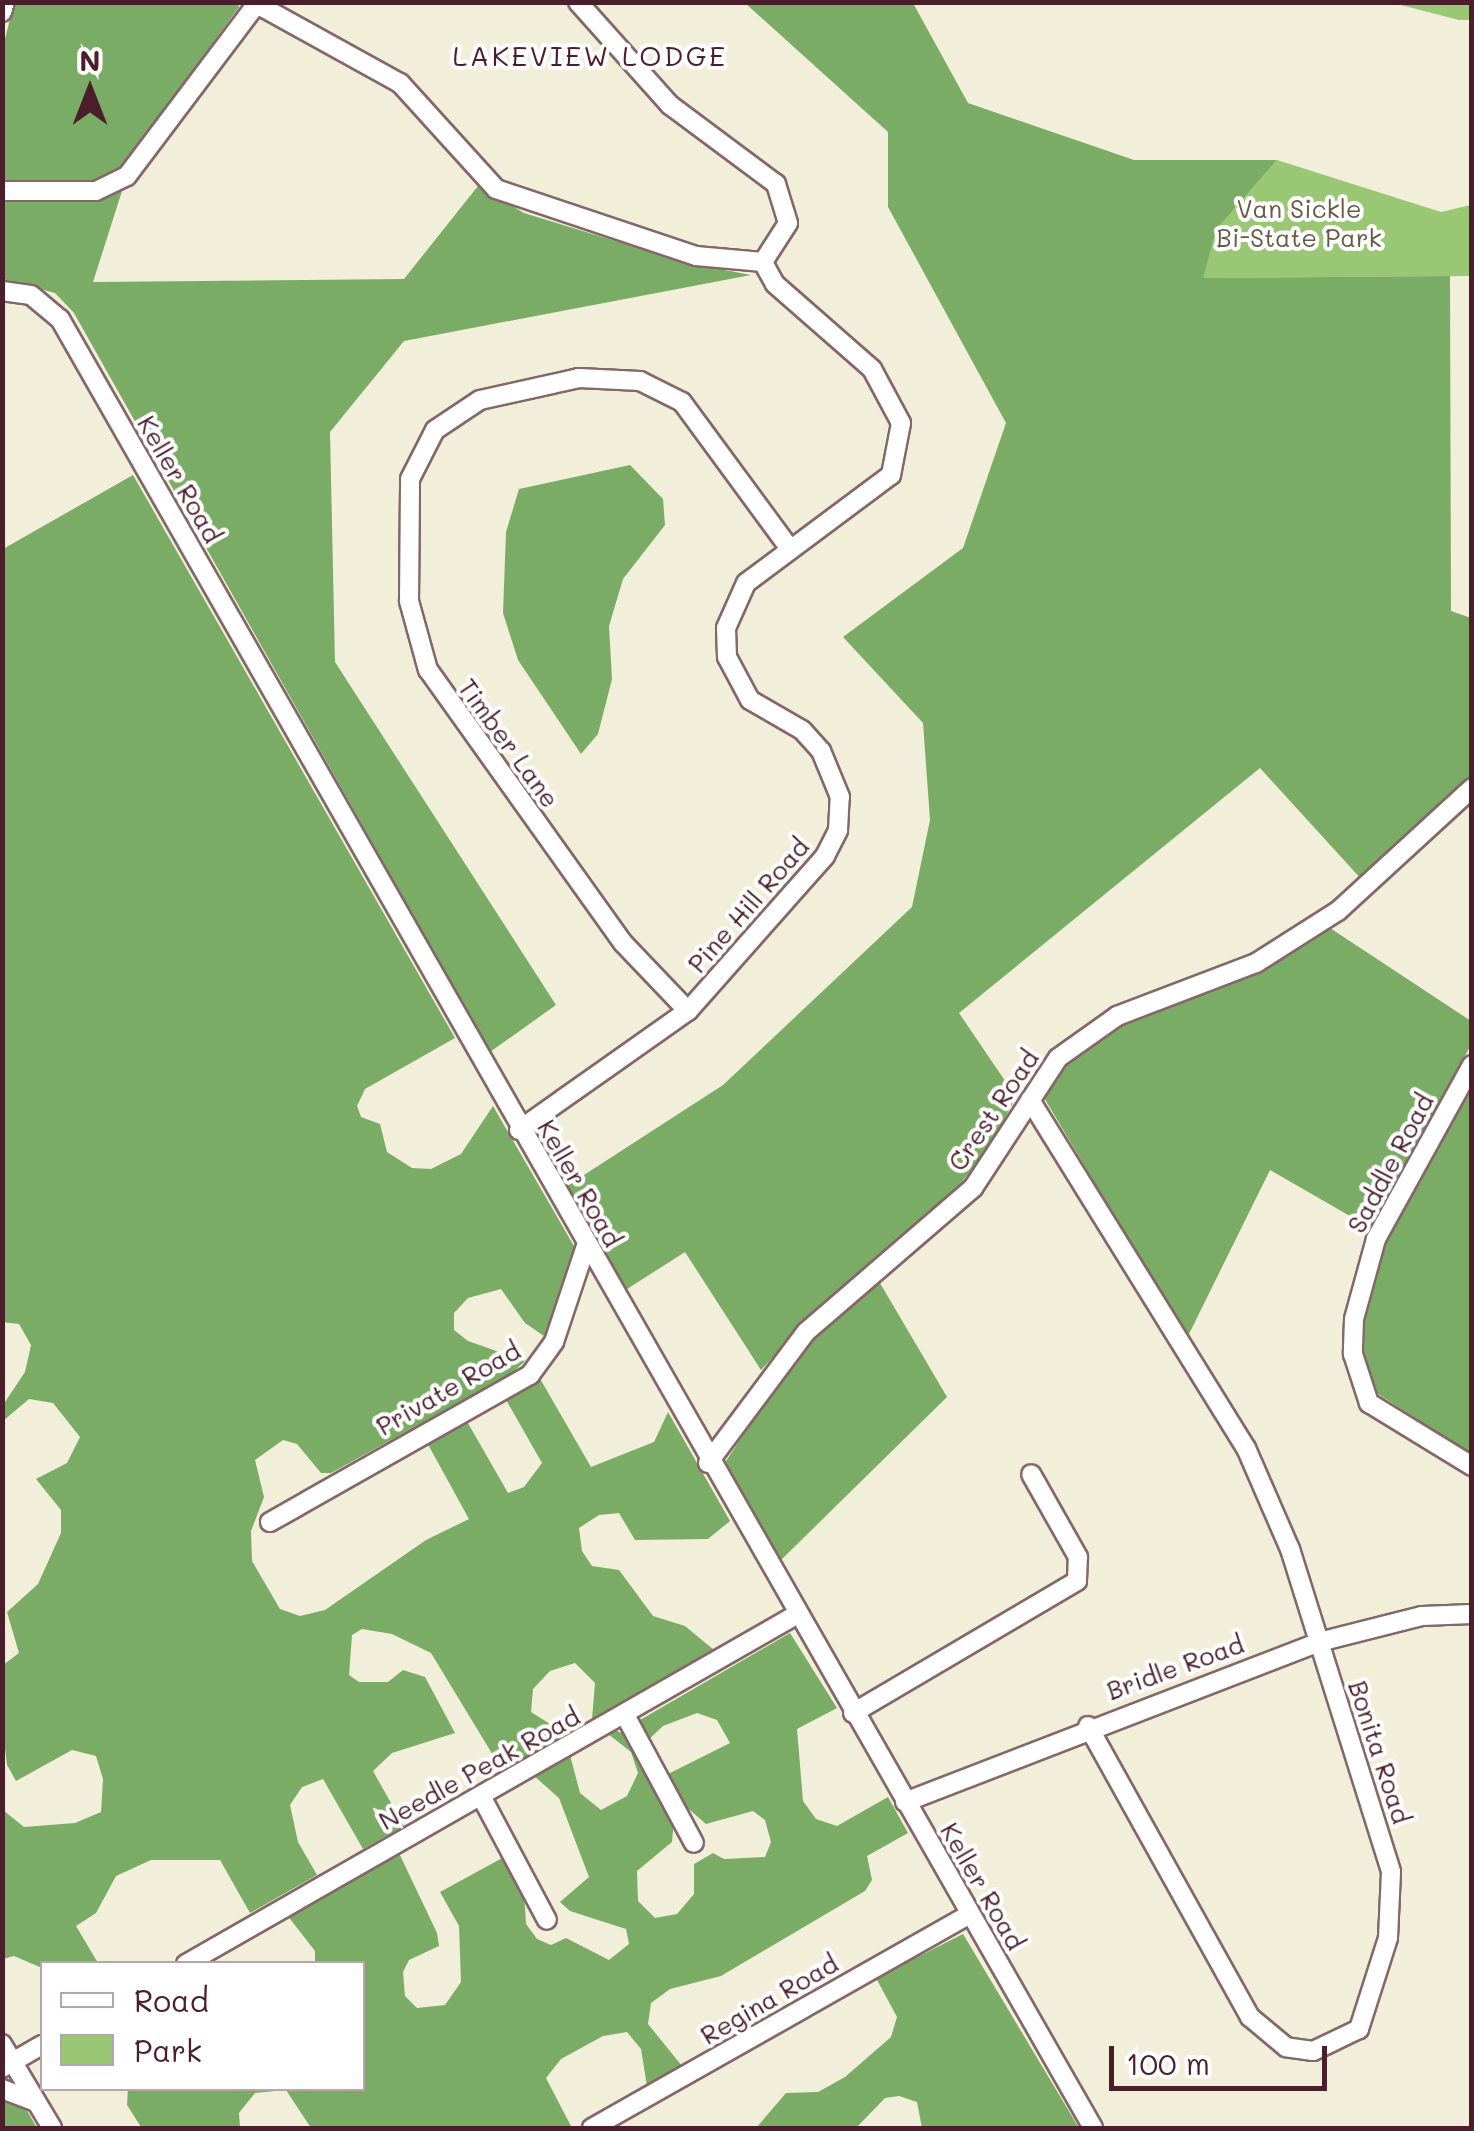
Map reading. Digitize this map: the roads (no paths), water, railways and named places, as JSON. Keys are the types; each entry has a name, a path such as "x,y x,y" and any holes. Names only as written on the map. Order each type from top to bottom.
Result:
{"street":[{"path":"2,12 5,2"},
{"path":"2,191 96,191 126,176 254,4 400,83 496,189 696,256 763,262 788,223 776,184 670,105 578,2"},
{"name":"Pine Hill Road","path":"519,1130 688,1011 826,856 838,830 840,798 821,751 802,730 750,700 727,656 733,601 790,549 891,475 901,423 872,370 775,284 763,262"},
{"name":"Keller Road","path":"2,291 30,295 60,319 708,1462 1093,2128"},
{"name":"Timber Lane","path":"688,1011 624,943 428,670 409,601 410,479 435,430 480,400 579,378 640,380 682,402 790,549"},
{"name":"Crest Road","path":"708,1462 806,1332 974,1188 1058,1058 1084,1035 1256,963 1338,911 1472,788"},
{"name":"Saddle Road","path":"1472,1066 1376,1239 1354,1318 1353,1354 1369,1403 1472,1466"},
{"name":"Bonita Road","path":"1030,1100 1246,1448 1290,1549 1378,1824 1392,1900 1371,2006 1359,2029 1339,2044 1313,2052 1286,2048 1250,2017 1088,1726"},
{"name":"Private Road","path":"270,1522 530,1374 554,1342 587,1243"},
{"path":"853,1713 1077,1581 1078,1557 1030,1474"},
{"name":"Bridle Road","path":"905,1802 1088,1726 1319,1642 1422,1616 1472,1614"},
{"name":"Needle Peak Road","path":"191,1961 796,1615"},
{"path":"624,1715 694,1843"},
{"path":"481,1796 547,1920"},
{"name":"Regina Road","path":"592,2128 970,1914"},
{"path":"2,2044 8,2065 52,2128"},
{"path":"8,2065 40,2046"},
{"path":"2,2089 36,2102"}],"district":[{"name":"LAKEVIEW LODGE","path":"590,55"}],"park label":[{"name":"Van Sickle Bi-State Park","path":"1299,224"}]}
